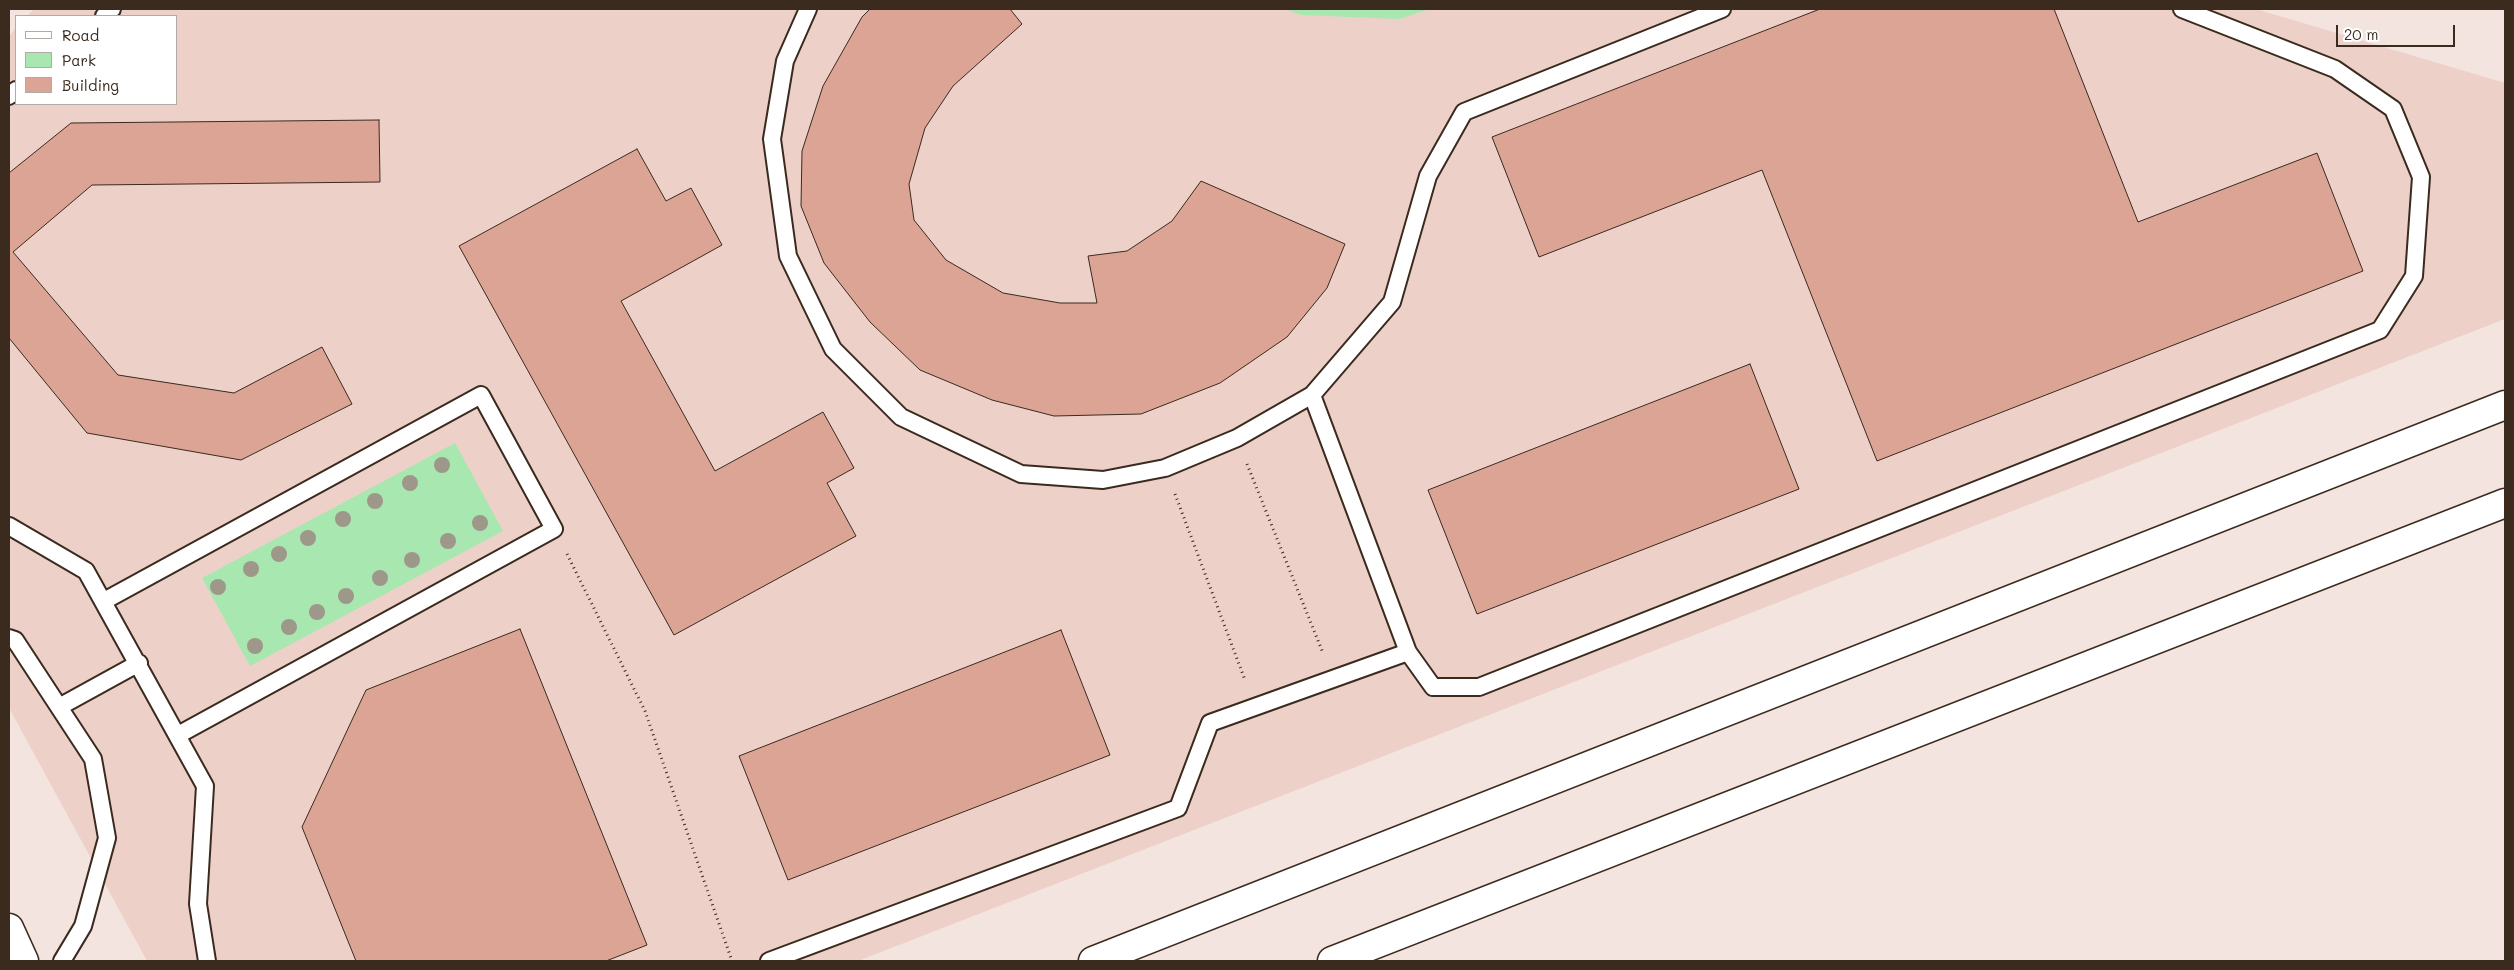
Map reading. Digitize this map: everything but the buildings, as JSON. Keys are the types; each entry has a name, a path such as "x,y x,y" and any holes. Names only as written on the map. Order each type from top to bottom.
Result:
{"street":[{"path":"1093,961 2505,405"},
{"path":"1332,961 2505,503"},
{"path":"9,928 24,961"}],"lane":[{"path":"808,9 786,61 772,139 788,256 834,349 901,417 1021,474 1103,480 1165,468 1237,438 1312,395 1392,302 1428,176 1464,112 1722,9"},
{"path":"1312,395 1408,652 1433,687 1479,687 2380,330 2414,276 2421,178 2393,109 2335,69 2182,9"},
{"path":"104,601 481,395 554,529 178,735"},
{"path":"9,526 86,571 139,663 205,786 198,904 207,961"},
{"path":"9,638 15,640 93,759 107,838 84,926 62,961"},
{"path":"769,961 1178,808 1210,723 1408,652"},
{"path":"59,707 139,663"}],"path":[{"path":"1237,438 1333,678"},
{"path":"1165,468 1255,707"},
{"path":"554,529 645,711 732,961"}],"shaded area":[{"path":"34,9 2256,9 2505,83 2505,319 858,961 147,961 9,708 9,36 15,29 15,105 178,105 178,15 28,15"}],"green space":[{"path":"1285,9 1430,9 1399,19 1301,15"},
{"path":"455,443 503,531 250,666 202,578"}]}
